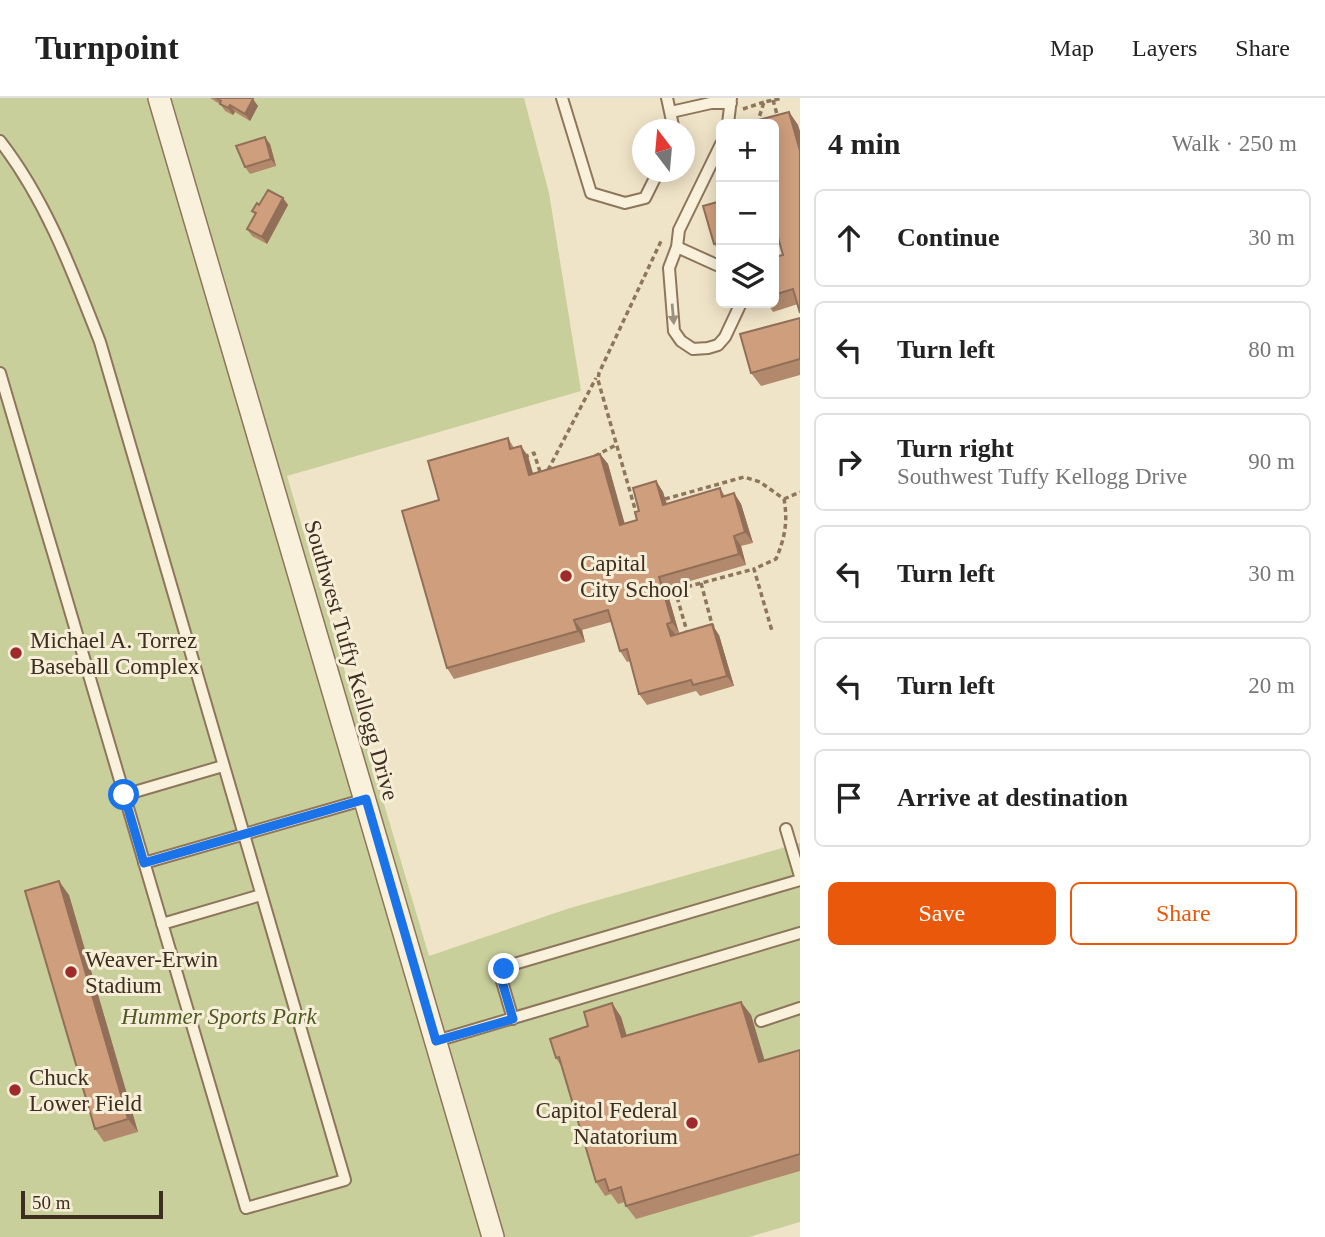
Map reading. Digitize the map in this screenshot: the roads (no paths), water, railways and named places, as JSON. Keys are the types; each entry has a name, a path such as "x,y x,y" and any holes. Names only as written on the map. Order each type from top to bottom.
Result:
{"street":[{"name":"Southwest Tuffy Kellogg Drive","path":"159,98 493,1237"}],"lane":[{"path":"562,98 591,193 625,202 645,198 653,182"},
{"path":"667,98 672,119"},
{"path":"671,113 731,100 729,119"},
{"path":"0,373 246,1208 345,1180 100,342 59,241 2,146"},
{"path":"716,154 679,230 677,247 669,268 674,331 681,341 693,349 718,345 738,308"},
{"path":"677,247 716,265"},
{"path":"124,795 223,766"},
{"path":"144,863 366,799"},
{"path":"513,1019 501,978 504,969 514,964 800,878 786,829"},
{"path":"162,924 261,895"},
{"path":"436,1041 800,933"},
{"path":"761,1021 800,1008"}],"place":[{"name":"Capital City School","path":"566,576"},
{"name":"Michael A. Torrez Baseball Complex","path":"16,653"},
{"name":"Weaver-Erwin Stadium","path":"71,972"},
{"name":"Chuck Lower Field","path":"15,1090"},
{"name":"Capitol Federal Natatorium","path":"692,1123"}],"park label":[{"name":"Hummer Sports Park","path":"219,1016"}]}
